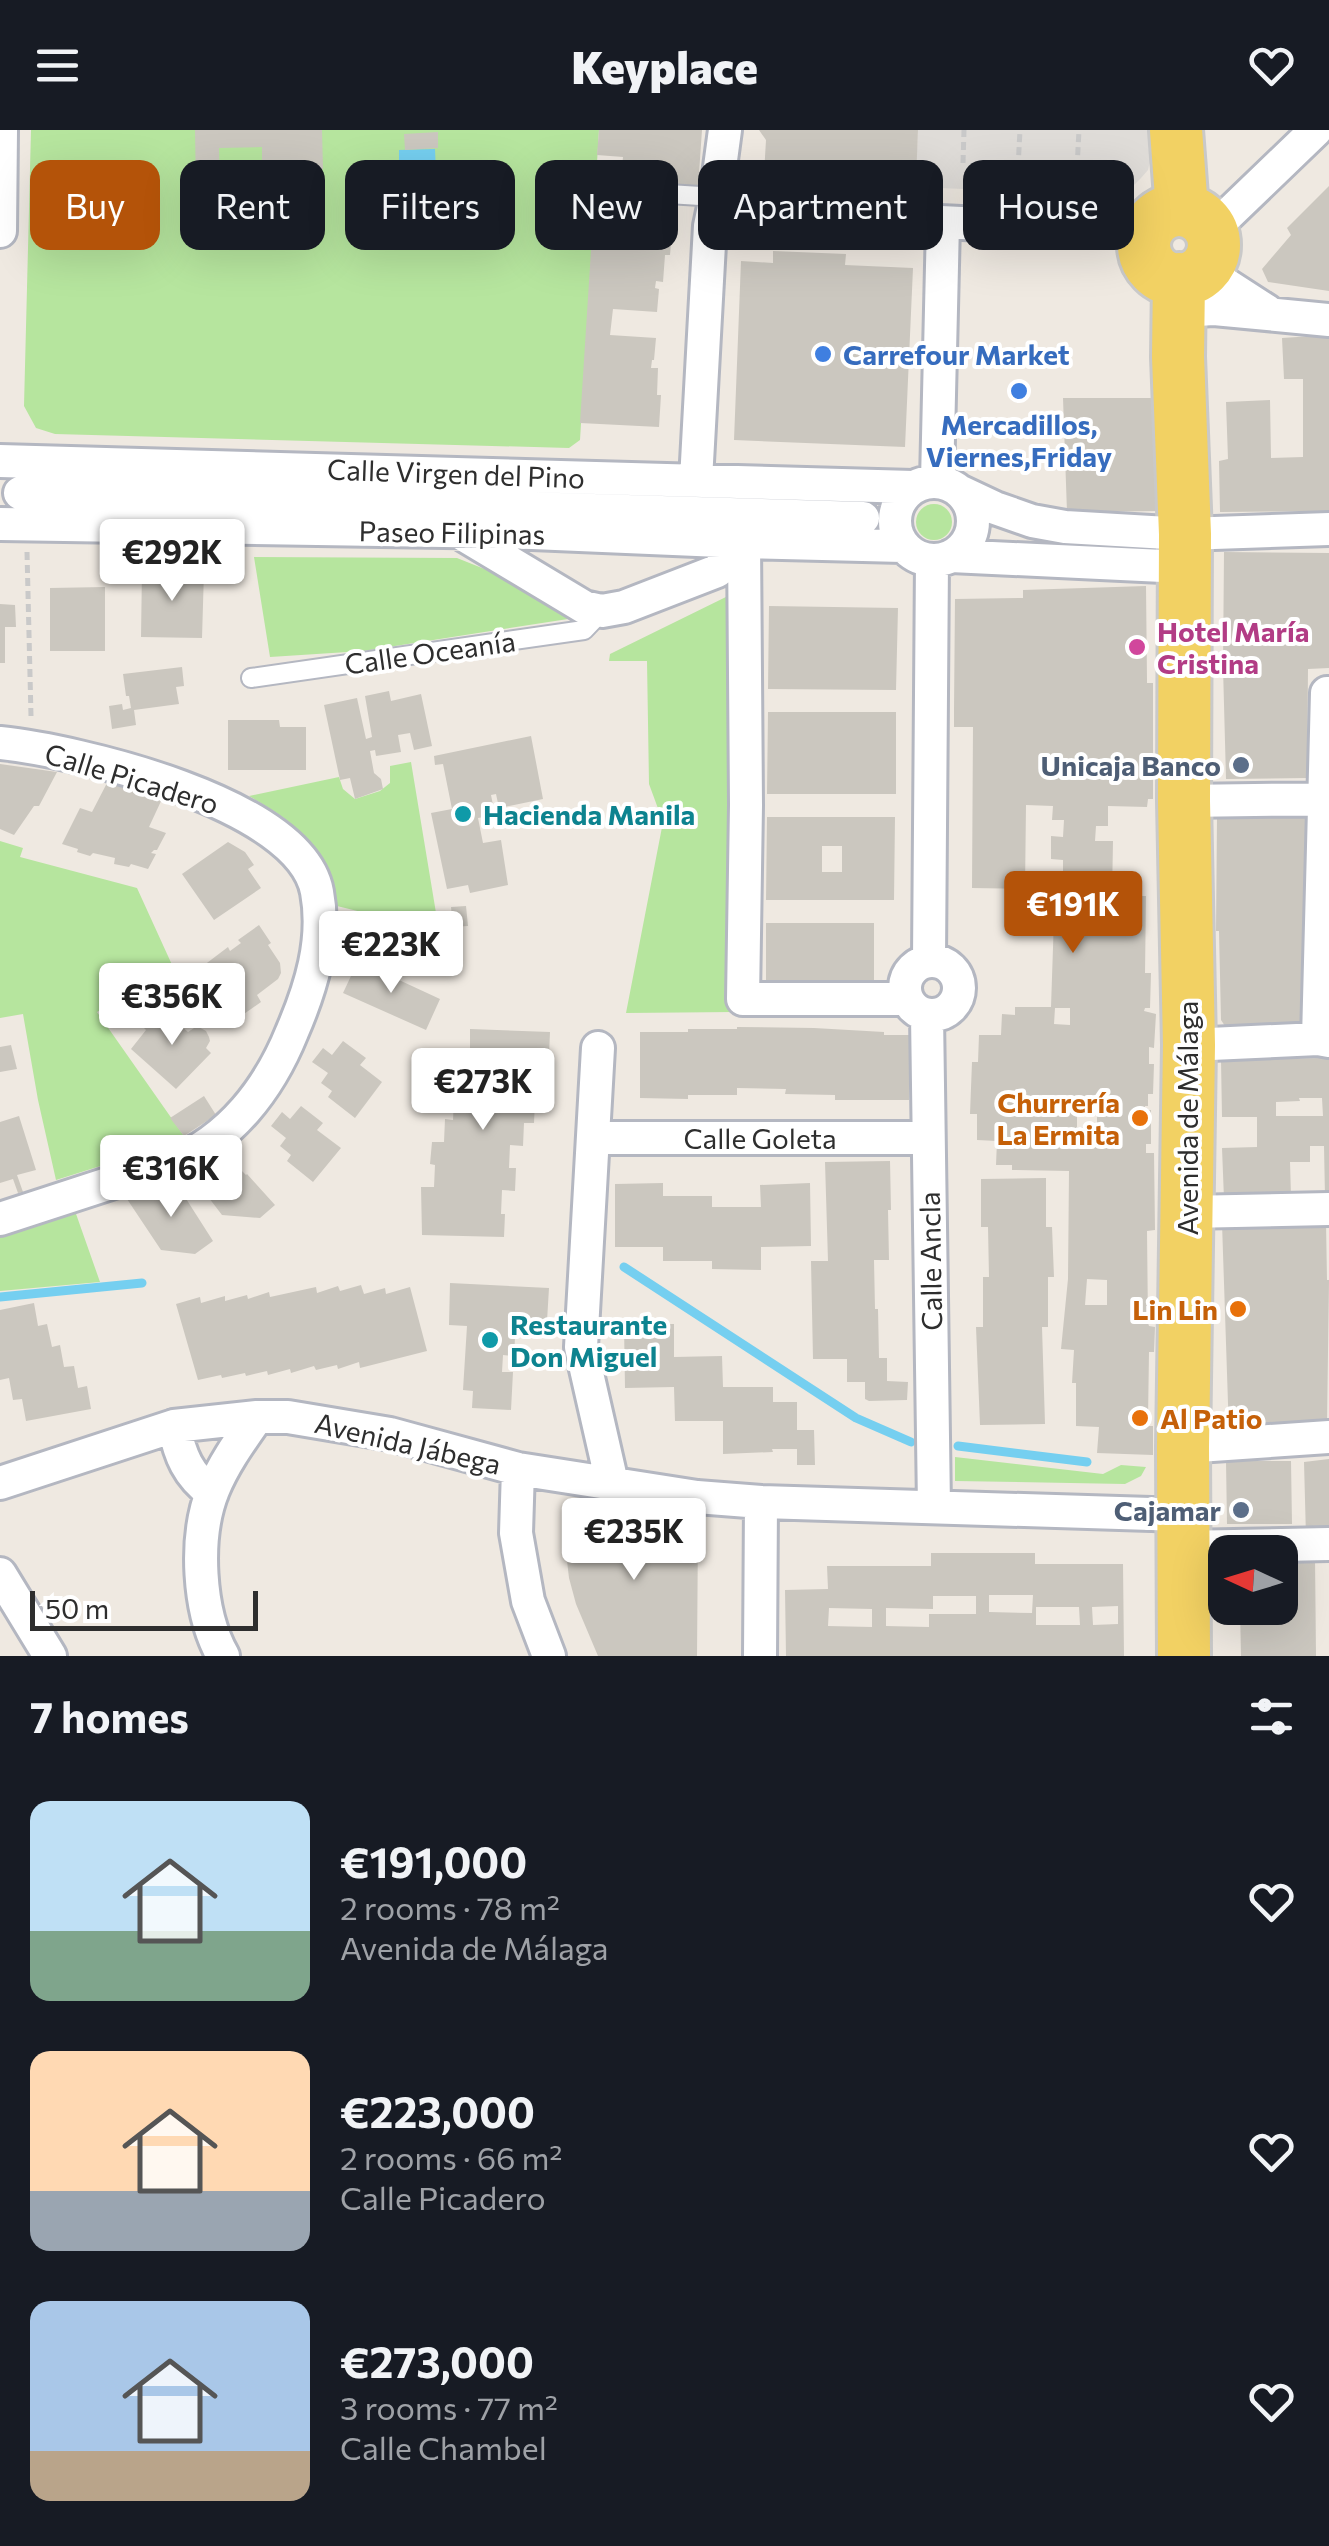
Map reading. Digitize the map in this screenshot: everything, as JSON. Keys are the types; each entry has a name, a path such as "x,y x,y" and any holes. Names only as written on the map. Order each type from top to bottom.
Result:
{"main road":[{"name":"Avenida de Málaga","path":"1176,130 1199,544 1184,801 1189,1045 1184,1656"}],"street":[{"path":"0,232 1,130"},
{"path":"720,160 724,130"},
{"path":"1184,255 1316,130"},
{"path":"943,222 1184,255 1275,316"},
{"path":"696,480 709,250"},
{"path":"937,487 942,250"},
{"path":"1184,255 1214,309 1329,320"},
{"name":"Calle Virgen del Pino","path":"0,460 937,487"},
{"path":"937,487 968,502 973,527 962,549 929,554 896,534 894,521 902,496 937,487 1032,522 1199,544 1329,530"},
{"path":"16,514 863,518"},
{"name":"Paseo Filipinas","path":"16,514 744,542 929,554 1199,544"},
{"path":"456,531 584,607 602,611"},
{"path":"744,542 743,998 917,1007 944,1012 957,998 959,989 954,972 939,961 930,960 908,974 904,991 917,1007"},
{"name":"Calle Oceanía","path":"602,611 624,607 716,570 744,542"},
{"path":"929,554 930,960"},
{"path":"1189,1045 1323,1040 1327,693"},
{"name":"Calle Picadero","path":"0,744 36,747 116,767 210,798 257,822 282,838 303,861 317,889 320,936 308,994 288,1043 239,1118 212,1143 172,1163 0,1219"},
{"path":"1184,801 1327,799"},
{"name":"Calle Ancla","path":"917,1007 928,1138 934,1507"},
{"path":"598,1048 581,1346 612,1483"},
{"name":"Calle Goleta","path":"593,1138 928,1138"},
{"path":"1188,1212 1329,1209"},
{"path":"223,1656 206,1614 200,1555 212,1493 231,1455 257,1417"},
{"name":"Avenida Jábega","path":"0,1483 174,1426 288,1417 390,1434 518,1469 697,1497 934,1507 1329,1544"},
{"path":"174,1426 180,1456 194,1480 212,1493"},
{"path":"1183,1447 1329,1437"},
{"path":"518,1469 516,1532 528,1601 549,1656"},
{"path":"760,1656 761,1502"},
{"path":"0,1574 50,1656"}],"lane":[{"name":"Calle Oceanía","path":"251,678 584,630 602,611"}],"path":[{"path":"963,160 964,130"},
{"path":"1018,160 1020,130"},
{"path":"1077,160 1079,130"},
{"path":"16,514 30,692"}],"green space":[{"path":"31,130 599,130 597,160 535,160 535,250 592,250 580,440 569,448 55,434 36,428 24,406 30,169 30,250 160,250 160,160 30,160"},
{"path":"934,504 947,509 952,522 947,535 934,540 921,535 916,522 921,509"},
{"path":"254,557 457,558 492,572 565,612 568,619 363,651 270,657"},
{"path":"730,595 734,1012 626,1013 663,822 649,784 647,661 609,661 610,654"},
{"path":"411,762 439,931 337,906 331,881 311,846 294,826 249,796 339,777 343,789 355,799 380,791 390,783 390,766"},
{"path":"0,841 23,848 20,857 137,888 173,967 97,1012 184,1136 56,1180 23,1014 0,1018"},
{"path":"75,1211 100,1282 0,1291 0,1237"},
{"path":"955,1457 1103,1474 1121,1465 1146,1467 1141,1476 1125,1484 955,1481"}],"shaded area":[{"path":"918,130 1153,130 1148,170 1134,185 1134,160 963,160 963,189 943,188 943,160 916,160"}],"water":[{"path":"435,149 435,160 399,160 399,150"}],"building":[{"path":"195,130 322,130 323,160 262,160 262,147 219,148 219,160 195,160"},
{"path":"599,130 702,130 698,188 678,187 678,160 623,160 623,157 597,155"},
{"path":"759,130 918,130 917,160 765,160 766,140"},
{"path":"438,132 438,148 405,150 404,134"},
{"path":"1329,186 1329,291 1268,282 1262,269 1291,235 1287,228"},
{"path":"591,250 670,250 670,255 665,255 663,282 656,281 657,312 613,309 610,335 656,338 651,368 658,368 659,427 580,423"},
{"name":"Carrefour Market","path":"773,251 846,254 845,265 913,268 905,447 734,440 741,261 773,263"},
{"path":"1329,335 1329,511 1220,512 1219,461 1228,459 1226,402 1270,400 1271,458 1303,457 1303,379 1284,379 1282,338"},
{"path":"1063,398 1161,398 1163,511 1067,512"},
{"path":"1224,552 1329,553 1329,668 1308,669 1307,778 1226,779"},
{"path":"142,570 204,571 202,638 141,637"},
{"path":"1146,586 1147,683 1153,683 1153,799 1148,799 1147,807 1108,806 1108,826 1096,826 1095,841 1113,841 1112,896 1146,896 1145,973 1151,973 1150,1008 1144,1011 1156,1014 1154,1048 1149,1047 1149,1064 1154,1064 1153,1094 1148,1094 1145,1106 1145,1111 1151,1110 1151,1144 1146,1144 1146,1153 1154,1153 1155,1230 1147,1231 1148,1323 1155,1327 1154,1352 1149,1352 1148,1426 1153,1426 1153,1455 1097,1453 1099,1427 1076,1426 1074,1350 1061,1349 1068,1279 1069,1171 1012,1170 1012,1165 996,1165 997,1141 977,1140 977,1114 970,1114 972,1062 978,1062 979,1035 1001,1035 1002,1014 1015,1015 1015,1007 1051,1007 1054,918 1068,918 1068,903 1045,902 1045,895 1063,896 1063,860 1051,859 1051,836 1063,837 1064,820 1052,820 1053,806 1026,805 1025,889 972,888 973,727 954,727 955,599 1023,598 1023,590","holes":["1055,1008 1070,1008 1070,1025 1054,1024","1077,1109 1097,1110 1097,1127 1077,1127","1087,1279 1107,1280 1107,1305 1085,1305"]},
{"path":"105,587 105,651 50,651 50,588"},
{"path":"0,604 15,605 16,627 5,627 5,663 0,663"},
{"path":"769,606 898,608 896,690 768,689"},
{"path":"182,667 184,686 176,687 179,704 134,710 136,725 112,729 109,706 122,704 123,710 131,708 123,674"},
{"path":"389,691 391,701 421,694 432,746 414,750 410,733 398,735 401,752 376,756 375,750 370,751 374,773 381,779 383,789 355,799 350,778 340,780 324,705 357,698 366,739 372,737 365,696"},
{"path":"768,712 896,712 896,794 767,794"},
{"path":"228,720 279,720 280,727 306,727 306,770 228,770"},
{"name":"Hacienda Manila","path":"531,736 543,799 499,808 496,794 491,795 495,815 478,818 483,843 501,840 508,885 470,893 468,885 447,889 431,813 452,809 443,764 435,765 434,756"},
{"path":"0,764 57,772 39,806 34,806 14,835 0,829"},
{"path":"107,783 162,799 149,827 166,833 151,853 156,854 148,869 114,864 115,858 93,853 90,856 62,844 80,808 92,812"},
{"path":"767,817 895,817 894,900 766,900","holes":["822,846 842,846 842,872 822,872"]},
{"path":"1217,818 1308,818 1308,931 1302,931 1303,1019 1297,1027 1225,1026 1221,1020 1216,931"},
{"path":"228,842 245,852 254,865 248,869 261,888 214,920 182,874"},
{"path":"466,906 468,926 453,927 451,907"},
{"path":"766,923 874,923 874,984 766,984"},
{"path":"259,925 271,943 268,945 280,963 281,973 257,995 261,1002 231,1023 195,972 228,947 230,951 241,943 238,940"},
{"path":"358,961 440,999 426,1030 343,993"},
{"path":"159,1007 188,1032 197,1026 206,1031 210,1041 206,1048 211,1053 176,1089 131,1049 146,1030 142,1026"},
{"path":"737,1027 910,1035 909,1100 835,1100 835,1095 785,1094 786,1089 737,1088 737,1095 640,1098 640,1032"},
{"path":"470,1029 550,1032 549,1055 540,1055 539,1077 532,1077 530,1101 535,1101 534,1123 524,1123 523,1146 510,1145 509,1168 516,1168 515,1191 502,1190 504,1237 422,1235 421,1187 434,1187 432,1142 444,1142 445,1119 453,1120 450,1074 459,1074 461,1052 470,1052"},
{"path":"343,1041 366,1058 360,1065 382,1082 355,1118 328,1097 332,1091 321,1083 328,1073 312,1062 323,1048 332,1055"},
{"path":"11,1045 17,1069 0,1072 0,1047"},
{"path":"1323,1049 1329,1051 1329,1197 1325,1197 1324,1146 1310,1146 1310,1162 1290,1162 1291,1197 1224,1199 1222,1148 1257,1147 1257,1117 1222,1117 1221,1060 1321,1058","holes":["1322,1098 1323,1116 1276,1116 1276,1102"]},
{"path":"204,1096 216,1115 184,1136 170,1118"},
{"path":"301,1106 323,1123 317,1130 341,1148 313,1182 287,1161 291,1155 280,1146 286,1138 271,1126 282,1112 290,1119"},
{"path":"19,1116 36,1170 17,1175 23,1192 18,1193 13,1179 0,1183 0,1122"},
{"path":"890,1161 889,1260 874,1260 875,1309 879,1358 887,1358 887,1381 908,1382 907,1400 869,1401 865,1399 865,1382 847,1382 847,1359 813,1359 811,1261 828,1261 825,1162"},
{"path":"237,1166 275,1205 260,1218 222,1215 199,1185 218,1169 224,1176"},
{"path":"1046,1178 1046,1227 1052,1227 1054,1277 1048,1277 1048,1327 1042,1327 1045,1424 980,1425 976,1327 983,1327 983,1277 989,1277 988,1227 981,1227 981,1179"},
{"path":"176,1183 213,1241 195,1254 161,1250 127,1199"},
{"path":"663,1183 663,1196 712,1196 712,1207 761,1207 760,1185 810,1183 811,1246 761,1247 761,1270 712,1269 712,1261 663,1261 663,1247 615,1247 615,1184"},
{"path":"1326,1222 1327,1424 1229,1433 1222,1223"},
{"name":"Restaurante Don Miguel","path":"450,1283 549,1288 547,1321 516,1319 514,1356 503,1355 502,1372 513,1372 511,1410 472,1408 473,1391 463,1390 467,1326 449,1325"},
{"path":"361,1285 364,1294 385,1288 386,1294 410,1287 427,1351 360,1368 359,1362 338,1369 337,1365 316,1370 314,1366 291,1373 290,1369 268,1375 267,1371 198,1380 176,1304 200,1297 201,1303 225,1296 225,1301 269,1292 270,1297 316,1287 317,1293 338,1286 340,1291"},
{"path":"34,1303 38,1326 47,1324 52,1347 60,1345 64,1367 74,1366 78,1388 87,1386 91,1409 26,1421 22,1399 13,1400 9,1378 0,1380 0,1310"},
{"path":"624,1324 674,1324 674,1357 722,1356 723,1387 773,1387 773,1402 797,1402 797,1430 814,1430 815,1465 797,1465 797,1449 723,1454 723,1421 675,1421 674,1387 625,1388"},
{"path":"1329,1459 1329,1536 1306,1537 1304,1462"},
{"path":"1226,1461 1291,1461 1292,1524 1227,1524"},
{"path":"570,1509 698,1528 697,1656 598,1656 569,1578 562,1517"},
{"path":"931,1553 1035,1553 1035,1564 1123,1564 1124,1656 786,1656 785,1590 828,1589 827,1566 931,1566","holes":["989,1595 1033,1595 1032,1613 989,1612","933,1596 976,1596 976,1614 929,1614 929,1627 886,1626 886,1608 933,1609","1118,1606 1118,1624 1093,1625 1092,1607","1036,1607 1079,1607 1080,1625 1036,1625","829,1608 872,1609 872,1627 828,1626"]},
{"path":"1298,1558 1315,1558 1316,1656 1241,1656 1240,1625 1298,1625"}],"waterway":[{"path":"624,1267 856,1418 911,1442"},
{"path":"0,1297 142,1283"},
{"path":"958,1446 1087,1462"}],"place":[{"name":"Carrefour Market","path":"823,354"},
{"name":"Mercadillos, Viernes,Friday","path":"1019,391"},
{"name":"Hotel María Cristina","path":"1137,647"},
{"name":"Unicaja Banco","path":"1241,765"},
{"name":"Hacienda Manila","path":"463,814"},
{"name":"Churrería La Ermita","path":"1140,1118"},
{"name":"Lin Lin","path":"1238,1309"},
{"name":"Restaurante Don Miguel","path":"490,1340"},
{"name":"Al Patio","path":"1140,1418"},
{"name":"Cajamar","path":"1241,1510"}]}
